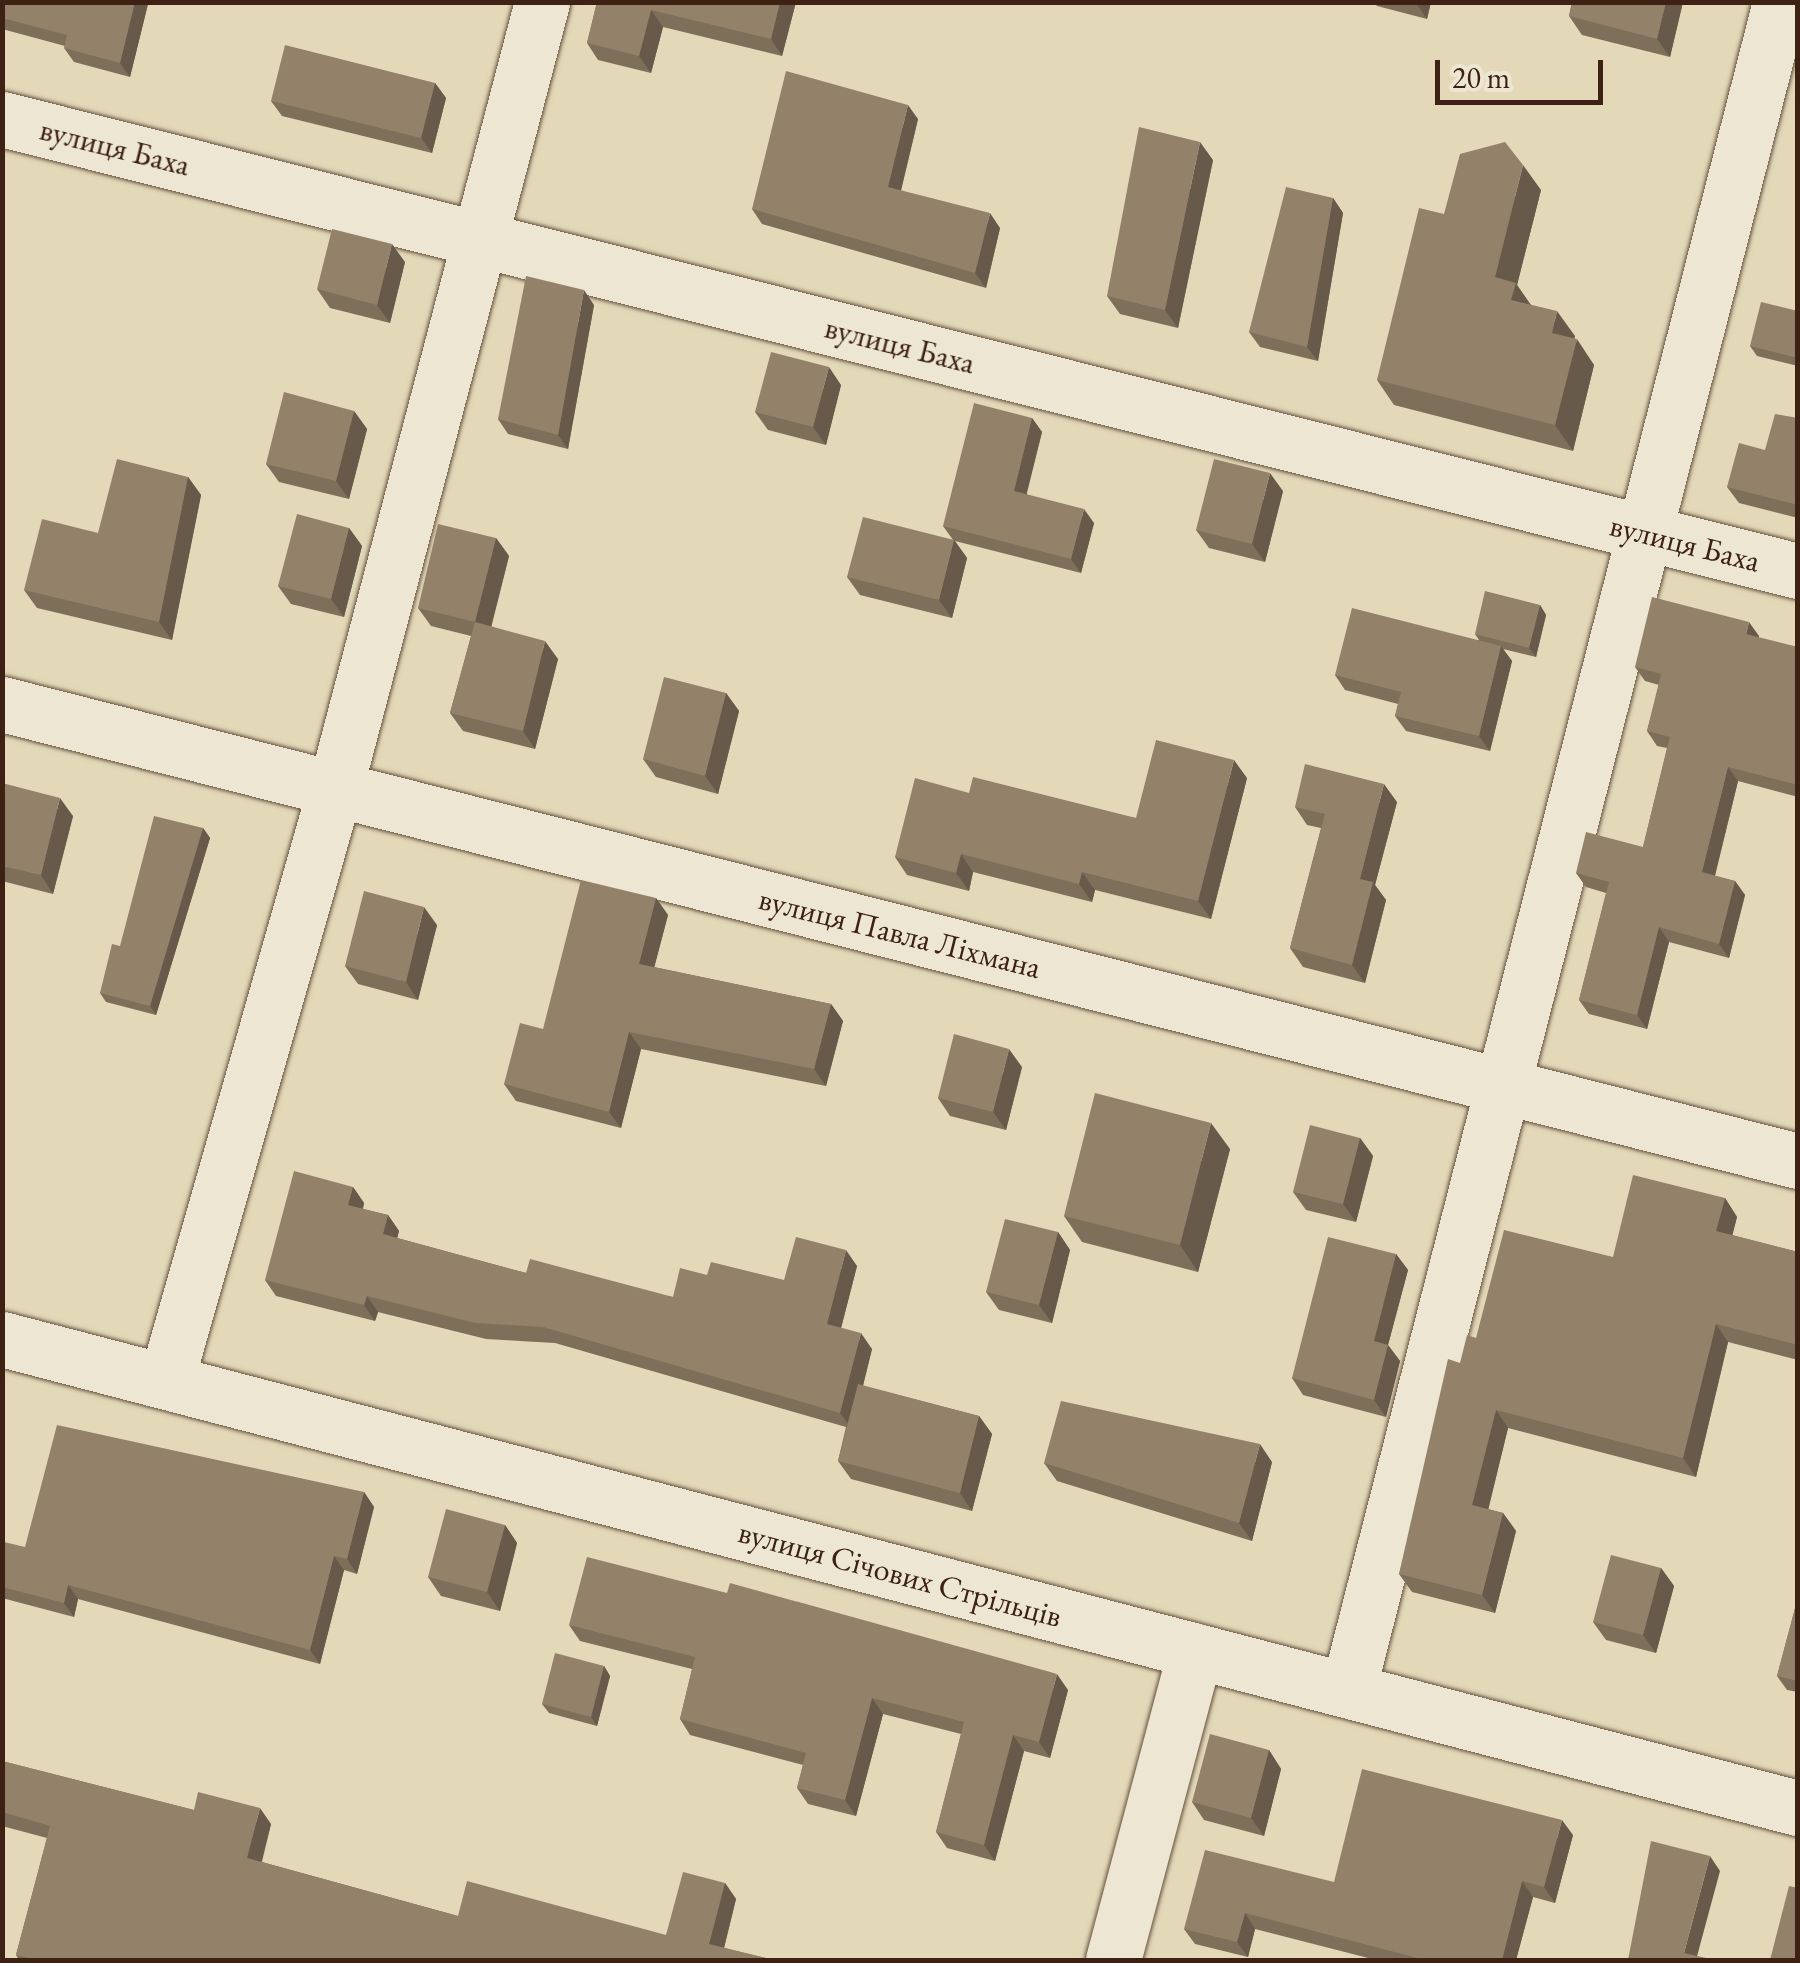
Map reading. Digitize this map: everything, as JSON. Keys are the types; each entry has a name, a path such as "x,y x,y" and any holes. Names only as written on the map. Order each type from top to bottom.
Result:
{"street":[{"path":"166,1382 335,789 542,2"},
{"path":"1348,1690 1780,2"},
{"name":"вулиця Баха","path":"2,118 1798,571"},
{"name":"вулиця Павла Ліхмана","path":"2,704 1798,1162"},
{"name":"вулиця Січових Стрільців","path":"2,1339 1798,1808"},
{"path":"1113,1960 1195,1651"}],"building":[{"path":"2,2 135,2 120,63 64,48 67,35 2,18"},
{"path":"597,2 780,2 771,39 651,10 639,56 587,43"},
{"path":"1572,2 1666,2 1657,39 1569,16"},
{"path":"285,45 435,83 421,138 271,101"},
{"path":"786,71 908,105 888,187 990,213 975,273 752,209"},
{"path":"1139,127 1200,142 1165,310 1107,296"},
{"path":"1505,142 1523,165 1495,277 1516,283 1511,300 1557,311 1552,333 1577,339 1555,425 1377,380 1419,208 1444,214 1460,154"},
{"path":"1286,187 1333,198 1307,347 1249,332"},
{"path":"332,229 392,244 377,305 317,289"},
{"path":"526,276 584,290 558,435 498,419"},
{"path":"1761,302 1798,311 1798,358 1750,346"},
{"path":"771,352 829,367 813,427 755,412"},
{"path":"284,392 354,411 336,481 266,464"},
{"path":"974,403 1032,418 1014,491 1084,509 1071,559 943,526"},
{"path":"1775,414 1798,418 1798,505 1727,487 1739,443 1765,450"},
{"path":"117,459 188,477 159,622 24,590 42,519 98,533"},
{"path":"1214,459 1270,473 1252,544 1196,530"},
{"path":"297,514 349,528 331,599 278,586"},
{"path":"863,517 954,540 939,600 847,577"},
{"path":"438,524 496,538 475,622 418,608"},
{"path":"1485,591 1540,605 1529,648 1475,634"},
{"path":"1652,597 1749,622 1746,634 1798,647 1798,785 1728,767 1702,872 1735,881 1719,944 1659,927 1637,1015 1579,1000 1609,882 1576,873 1586,832 1643,847 1670,737 1647,731 1661,674 1635,667"},
{"path":"1352,608 1501,646 1479,736 1395,716 1401,692 1335,675"},
{"path":"475,622 545,641 523,731 450,713"},
{"path":"664,677 726,693 705,776 643,759"},
{"path":"1156,740 1234,760 1198,901 1082,872 1079,884 961,854 956,873 895,857 915,778 969,793 973,777 1136,818"},
{"path":"1305,764 1384,784 1360,879 1373,882 1352,965 1290,948 1325,814 1295,807"},
{"path":"2,783 60,798 41,875 2,866"},
{"path":"154,816 203,828 150,1006 100,993 112,944 120,946"},
{"path":"581,880 656,898 639,964 831,1004 814,1069 629,1032 609,1112 504,1084 520,1023 543,1029"},
{"path":"364,891 424,907 406,982 345,966"},
{"path":"954,1034 1009,1049 993,1112 938,1098"},
{"path":"1095,1093 1211,1123 1180,1245 1064,1216"},
{"path":"1310,1125 1360,1138 1343,1204 1293,1192"},
{"path":"294,1171 353,1187 348,1205 388,1215 383,1234 526,1273 530,1259 673,1297 680,1268 707,1275 711,1262 784,1280 796,1237 846,1250 827,1324 861,1333 840,1413 543,1327 475,1323 367,1296 364,1305 265,1280"},
{"path":"1633,1175 1725,1198 1716,1231 1798,1252 1798,1345 1716,1324 1683,1458 1496,1410 1472,1505 1503,1513 1482,1595 1399,1574 1448,1359 1460,1363 1467,1335 1476,1338 1504,1230 1613,1257"},
{"path":"1005,1219 1058,1232 1039,1305 986,1292"},
{"path":"1328,1237 1396,1254 1374,1341 1388,1345 1374,1400 1292,1378"},
{"path":"858,1384 979,1416 960,1493 838,1461"},
{"path":"1061,1401 1260,1444 1239,1523 1044,1463"},
{"path":"57,1425 364,1492 347,1559 334,1556 310,1650 68,1585 64,1603 2,1587 4,1542 25,1547"},
{"path":"446,1509 505,1525 487,1592 428,1577"},
{"path":"1611,1555 1661,1568 1643,1635 1593,1622"},
{"path":"587,1557 727,1593 730,1583 1057,1674 1039,1742 1013,1735 984,1845 936,1832 964,1722 872,1698 845,1800 797,1788 806,1753 680,1719 695,1657 569,1625"},
{"path":"1798,1597 1798,1681 1777,1676"},
{"path":"555,1653 604,1666 591,1717 542,1704"},
{"path":"1210,1734 1269,1750 1251,1818 1192,1802"},
{"path":"2,1761 194,1810 198,1792 260,1808 247,1858 458,1916 467,1881 666,1935 683,1872 725,1883 709,1944 774,1960 37,1960 16,1955 50,1826 2,1812"},
{"path":"1362,1769 1562,1820 1544,1887 1522,1881 1502,1960 1425,1960 1245,1913 1237,1942 1184,1929 1205,1850 1334,1882"},
{"path":"1651,1841 1710,1856 1684,1953 1715,1960 1628,1960"},
{"path":"1789,1886 1798,1888 1798,1960 1770,1960"}]}
